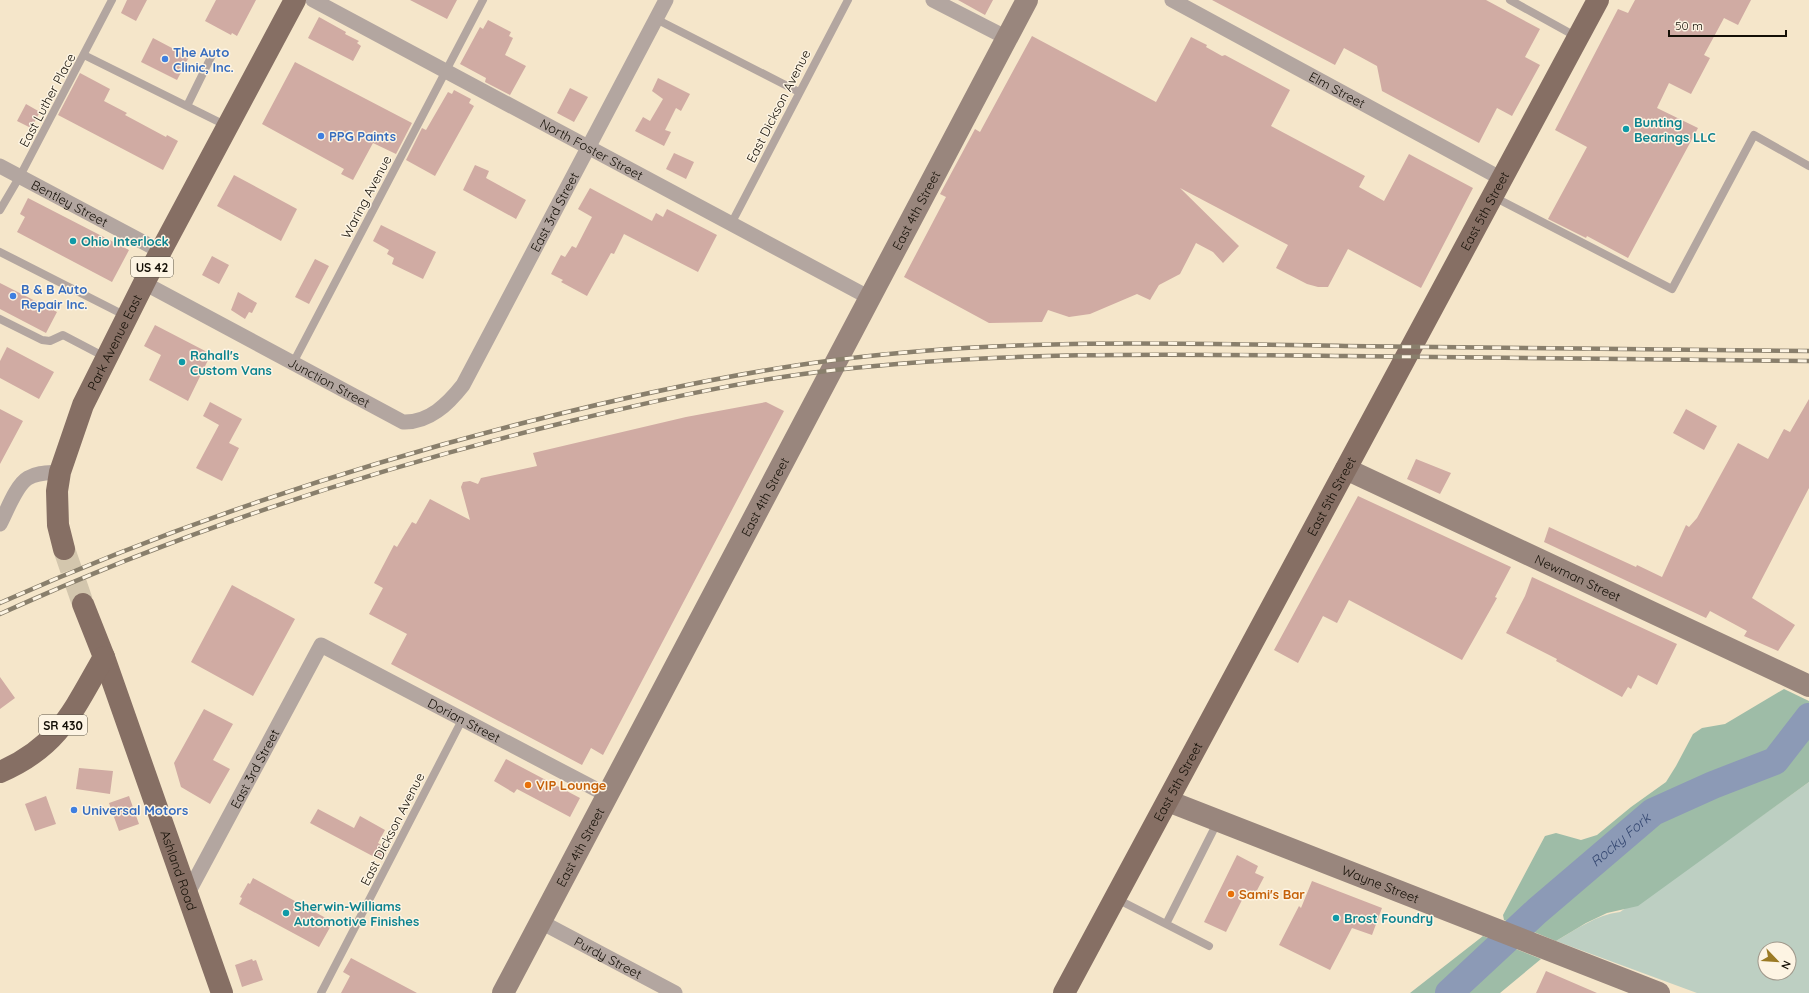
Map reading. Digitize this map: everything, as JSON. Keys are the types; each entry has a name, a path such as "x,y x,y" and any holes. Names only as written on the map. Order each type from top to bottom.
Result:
{"main road":[{"name":"Park Avenue East","path":"64,549 58,525 56,508 60,472 83,405 160,251 295,0"},
{"name":"East 4th Street","path":"503,993 1027,0"},
{"name":"East 5th Street","path":"1064,993 1598,0"},
{"name":"Newman Street","path":"1346,469 1809,686"},
{"path":"83,604 104,657"},
{"name":"SR 430","path":"0,772 15,766 34,754 59,731 70,716 104,657"},
{"name":"Ashland Road","path":"104,657 222,993"},
{"name":"Wayne Street","path":"1168,801 1659,993"}],"street":[{"name":"North Foster Street","path":"313,0 870,298"},
{"name":"East 3rd Street","path":"432,415 463,385 666,0"},
{"path":"933,0 1007,38"},
{"name":"Elm Street","path":"1172,0 1498,188"},
{"name":"Bentley Street","path":"0,166 160,251"},
{"name":"Junction Street","path":"144,283 403,422 420,420 432,415"},
{"path":"0,524 20,485 28,478 40,474 60,472"},
{"name":"East 3rd Street","path":"188,893 321,646"},
{"name":"Dorian Street","path":"321,646 607,795"},
{"name":"Purdy Street","path":"541,922 674,993"}],"lane":[{"name":"East Luther Place","path":"0,210 20,176 112,0"},
{"name":"Waring Avenue","path":"293,363 483,0"},
{"name":"East Dickson Avenue","path":"731,224 848,0"},
{"path":"1510,0 1578,38"},
{"path":"656,19 799,92"},
{"path":"84,55 227,127"},
{"path":"187,106 212,55"},
{"path":"1498,188 1672,289 1754,135 1809,166"},
{"path":"0,252 126,317"},
{"path":"0,319 42,340 50,341 63,335 106,358"},
{"name":"East Dickson Avenue","path":"321,993 462,720"},
{"path":"1166,924 1218,821"},
{"path":"1115,898 1209,946"}],"green space":[{"path":"1784,689 1809,701 1809,782 1638,906 1607,913 1586,923 1556,941 1504,920 1503,915 1545,836 1556,833 1581,840 1597,835 1631,807 1666,782 1693,734 1702,728 1725,724"},
{"path":"1809,782 1809,993 1697,993 1556,941 1595,919 1620,912 1746,827"},
{"path":"1483,936 1541,959 1500,993 1410,993"}],"building":[{"path":"127,0 147,0 136,21 121,13"},
{"path":"216,0 256,0 237,36 232,33 231,35 205,21"},
{"path":"410,0 457,0 447,19"},
{"path":"958,0 993,0 985,15"},
{"path":"1212,0 1486,0 1540,29 1525,57 1540,65 1512,116 1497,108 1479,143 1382,91 1377,66 1344,48 1335,65"},
{"name":"Bunting Bearings LLC","path":"1635,0 1751,0 1738,25 1724,18 1704,55 1710,58 1691,94 1669,83 1657,108 1698,128 1628,258 1587,236 1586,238 1548,219 1587,147 1555,130 1618,9 1628,13"},
{"path":"319,17 346,32 345,34 359,41 357,43 361,46 353,61 308,38"},
{"path":"488,20 511,32 509,36 513,38 505,55 526,66 510,95 485,82 486,78 460,64 480,27 483,29"},
{"path":"1032,36 1156,102 1191,37 1207,45 1206,47 1222,56 1225,55 1290,90 1271,126 1365,176 1359,187 1384,201 1409,154 1473,188 1421,288 1348,249 1328,287 1318,287 1307,284 1276,268 1288,245 1180,188 1239,246 1223,263 1213,252 1196,243 1180,274 1159,285 1150,300 1137,294 1090,314 1069,317 1048,310 1042,322 989,323 904,277 946,197 940,194 975,129 980,132"},
{"name":"The Auto Clinic, Inc.","path":"153,38 189,57 177,80 141,62"},
{"path":"295,62 412,123 396,154 373,143 353,180 341,174 344,169 262,124"},
{"path":"80,73 110,89 104,101 127,113 125,115 166,137 167,135 178,141 163,170 58,115"},
{"path":"658,78 690,94 681,111 676,108 665,130 671,132 664,146 635,131 643,117 650,121 663,99 652,91"},
{"path":"570,88 588,97 574,122 557,113"},
{"path":"454,90 471,99 469,103 474,106 435,176 406,160 422,128 426,130 448,92 452,94"},
{"path":"26,104 40,112 31,128 17,121"},
{"path":"674,153 694,162 686,179 666,169"},
{"path":"475,165 489,171 486,178 526,200 516,219 463,190"},
{"path":"234,175 297,209 281,241 217,206"},
{"path":"590,188 652,221 656,213 663,217 667,209 717,235 698,272 624,234 614,254 611,253 587,296 561,282 563,280 551,274 561,255 565,257 572,246 576,248 592,217 578,209"},
{"name":"Ohio Interlock","path":"28,198 129,250 112,282 17,232 25,217 20,214"},
{"path":"381,225 436,252 423,279 392,264 394,258 387,254 389,250 373,241"},
{"path":"212,256 229,265 219,284 202,275"},
{"path":"315,259 329,266 309,304 295,297"},
{"name":"B & B Auto Repair Inc.","path":"0,283 57,312 46,333 0,309"},
{"path":"238,292 257,303 252,313 249,312 245,319 231,310"},
{"name":"Rahall's Custom Vans","path":"155,325 211,354 188,401 149,380 161,355 144,346"},
{"path":"7,347 54,372 39,399 0,378 0,361"},
{"path":"1809,399 1809,488 1752,598 1795,625 1778,651 1744,636 1747,631 1710,611 1706,618 1544,542 1549,527 1636,567 1637,565 1662,577 1686,525 1689,527 1697,518 1738,443 1768,459 1784,429 1790,432"},
{"path":"210,402 242,419 229,443 239,448 222,481 196,468 219,425 203,416"},
{"path":"766,402 784,411 603,755 591,748 582,765 391,664 407,634 369,614 383,588 374,583 394,545 397,547 412,522 416,524 430,499 470,520 461,487 463,482 470,481 478,484 481,478 537,466 533,453 686,417"},
{"path":"0,409 23,421 0,464"},
{"path":"1686,409 1717,426 1704,450 1673,433"},
{"path":"1416,459 1451,473 1440,494 1407,479"},
{"path":"1358,496 1511,567 1495,597 1497,598 1462,660 1349,600 1337,623 1323,616 1298,663 1274,650"},
{"path":"1532,577 1677,644 1657,685 1638,675 1631,689 1628,687 1622,697 1556,661 1557,659 1506,633 1525,596"},
{"path":"232,585 295,619 253,696 191,662"},
{"path":"0,677 15,698 0,709"},
{"path":"204,709 233,724 213,760 230,769 210,804 181,787 174,763"},
{"name":"VIP Lounge","path":"506,759 580,798 570,817 517,789 514,793 494,781"},
{"path":"79,768 113,771 110,794 76,789"},
{"path":"46,796 56,824 35,831 25,804"},
{"path":"129,796 139,824 119,831 109,803"},
{"path":"318,809 354,828 360,816 385,830 378,843 388,849 382,861 310,823"},
{"name":"Sami's Bar","path":"1237,855 1258,866 1255,873 1264,877 1254,896 1246,892 1226,932 1204,922"},
{"name":"Sherwin-Williams Automotive Finishes","path":"253,878 333,922 319,947 239,904 242,898 240,897 248,883 250,884"},
{"name":"Brost Foundry","path":"1312,881 1382,908 1372,935 1352,928 1330,970 1279,945 1299,906 1301,908"},
{"path":"351,958 417,993 341,993 350,976 343,972"},
{"path":"252,959 253,961 256,960 263,980 242,987 235,965"},
{"path":"1546,971 1597,993 1536,993"}],"waterway":[{"name":"Rocky Fork","path":"1449,993 1537,911 1653,812 1713,785 1775,761 1809,717"}],"tunnel":[{"path":"64,549 83,604"}],"railway":[{"path":"0,603 131,548 197,523 399,457 535,420 647,393 797,365 898,353 962,348 1026,345 1153,343 1809,351"},
{"path":"0,614 139,555 210,529 281,504 425,459 498,439 669,398 802,374 899,364 1090,355 1809,361"}],"place":[{"name":"The Auto Clinic, Inc.","path":"165,59"},
{"name":"Bunting Bearings LLC","path":"1626,129"},
{"name":"PPG Paints","path":"321,136"},
{"name":"Ohio Interlock","path":"73,241"},
{"name":"B & B Auto Repair Inc.","path":"13,296"},
{"name":"Rahall's Custom Vans","path":"182,362"},
{"name":"VIP Lounge","path":"528,785"},
{"name":"Universal Motors","path":"74,810"},
{"name":"Sami's Bar","path":"1231,894"},
{"name":"Sherwin-Williams Automotive Finishes","path":"286,913"},
{"name":"Brost Foundry","path":"1336,918"}]}
